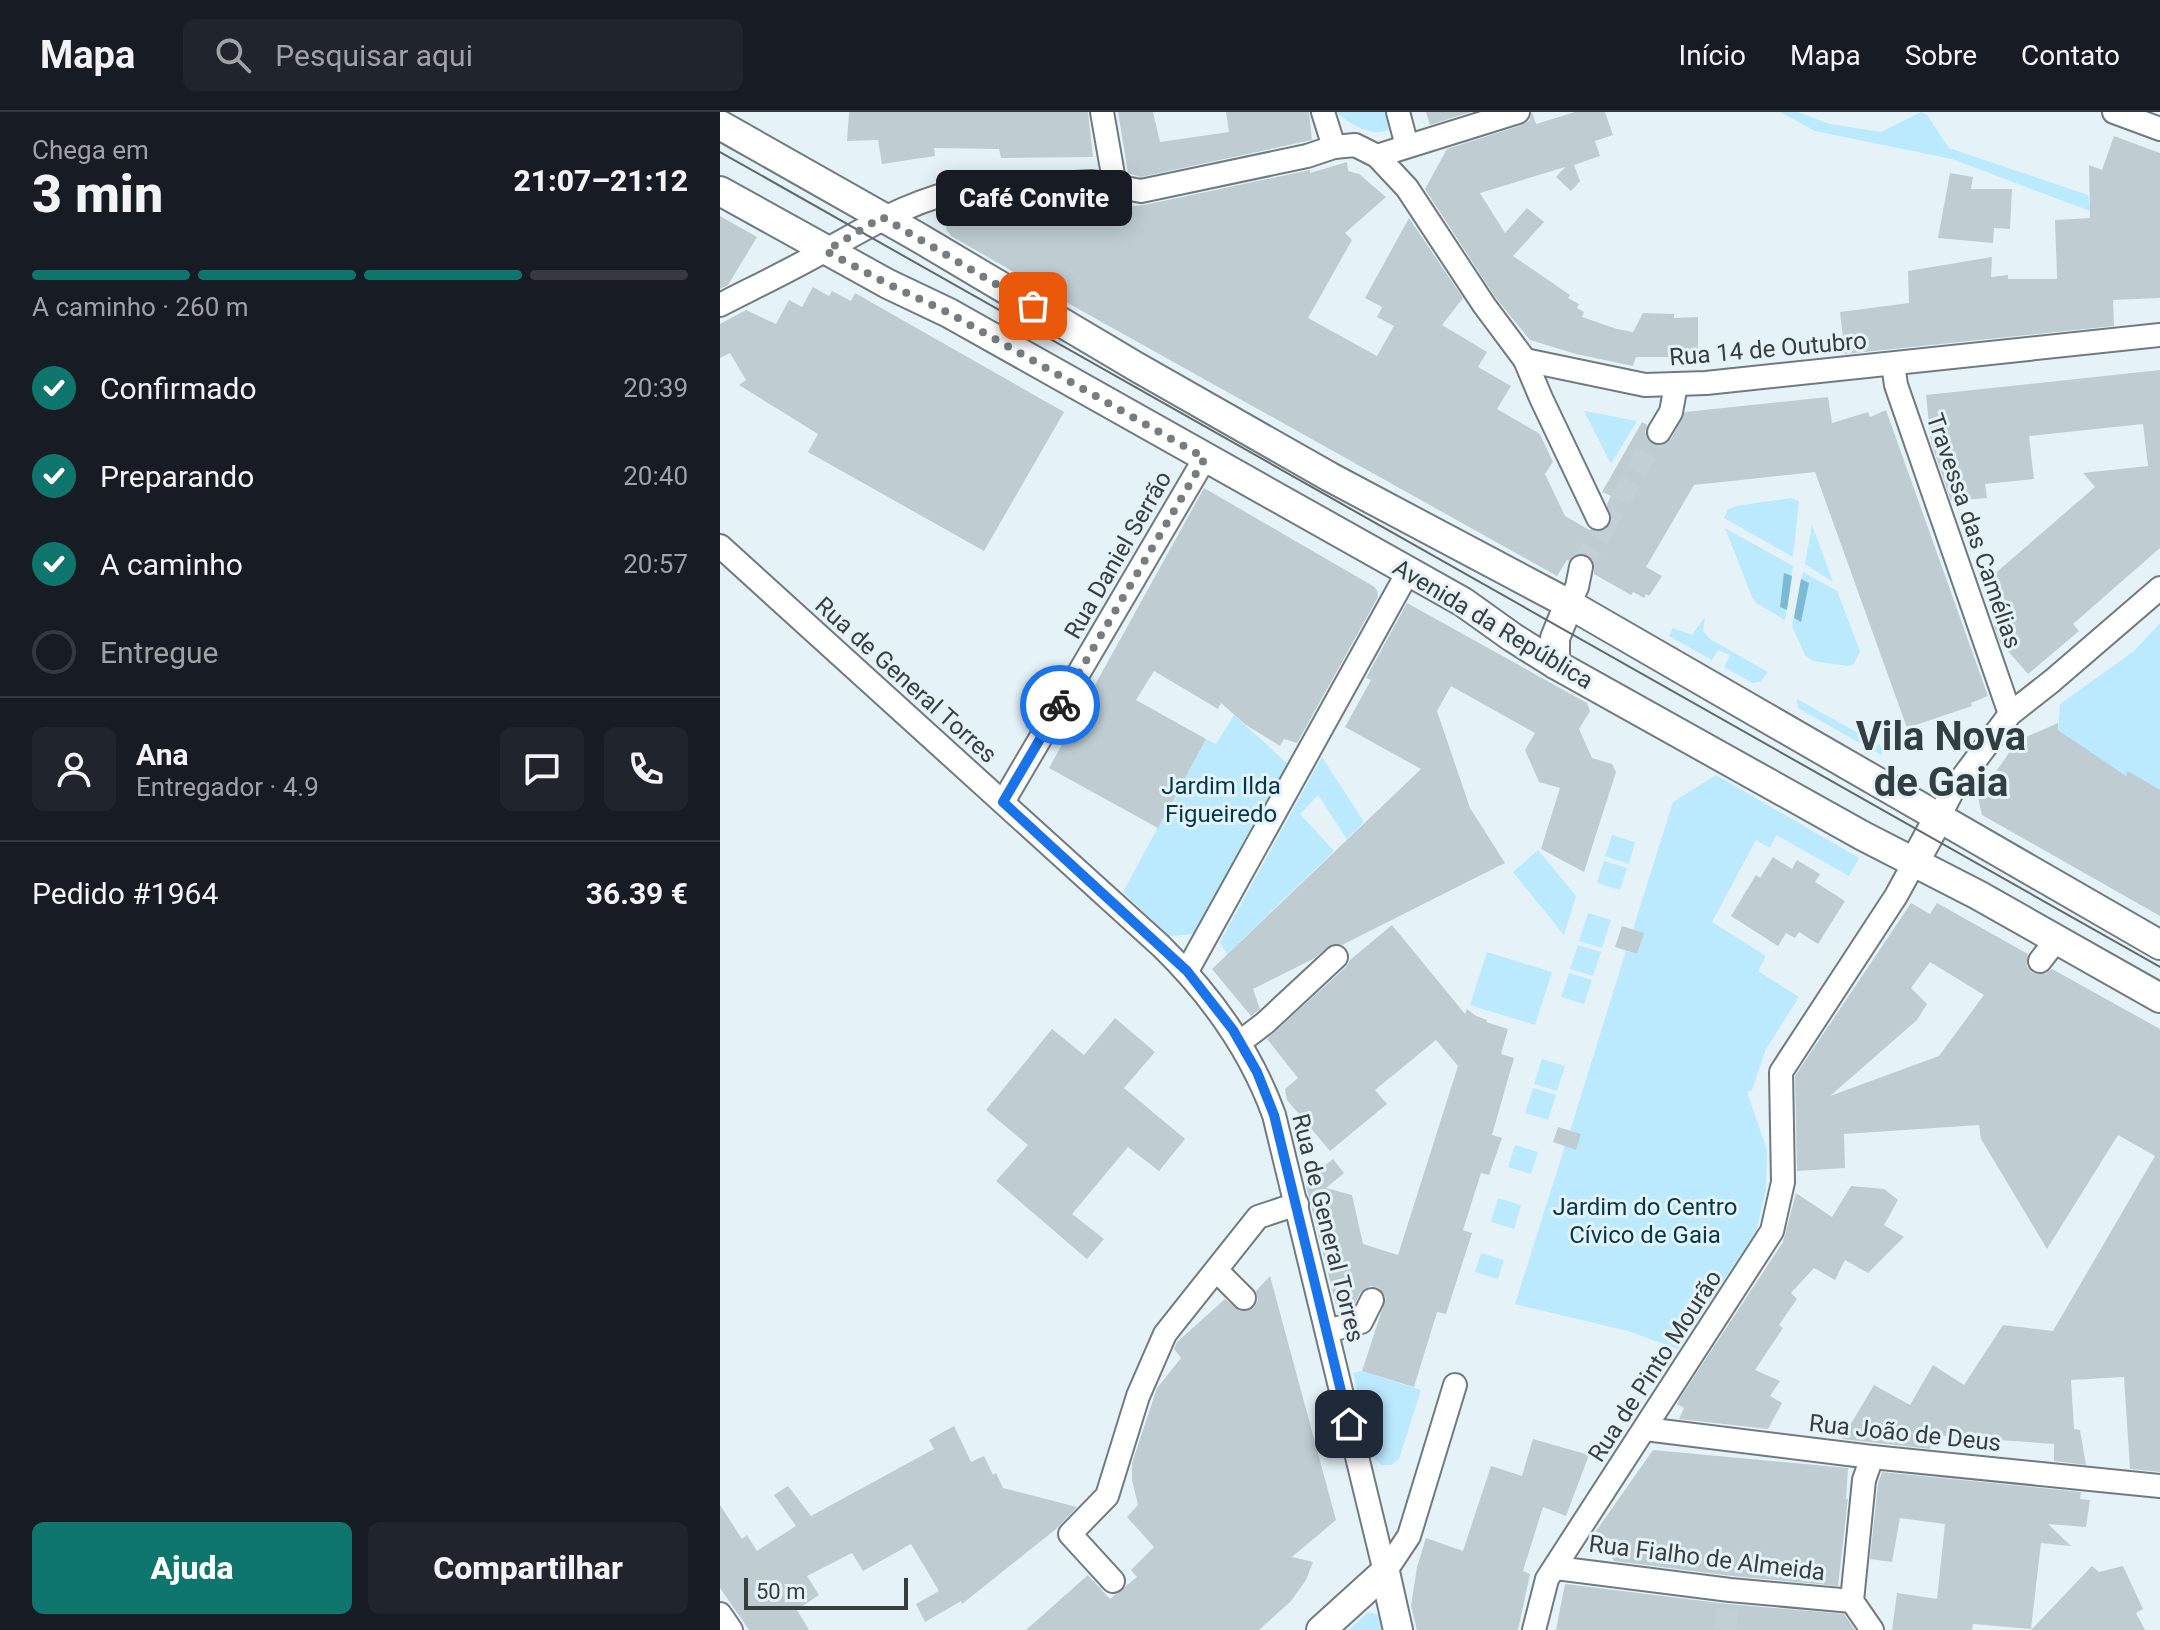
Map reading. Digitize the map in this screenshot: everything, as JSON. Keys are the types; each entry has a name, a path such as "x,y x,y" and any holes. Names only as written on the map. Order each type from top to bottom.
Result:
{"main road":[{"name":"Avenida da República","path":"720,125 1330,477 1569,604 2160,945"},
{"name":"Avenida da República","path":"720,191 826,251 949,313 1463,602 1555,664 1914,863 2049,950 2160,998"},
{"path":"1555,664 1555,638 1569,604"},
{"path":"1914,863 1939,817"},
{"path":"1321,1630 1385,1572 1398,1630"}],"street":[{"path":"1102,112 1115,186"},
{"path":"1323,112 1334,147"},
{"path":"1398,112 1407,146"},
{"path":"1377,156 1518,112"},
{"path":"2114,112 2160,129"},
{"path":"720,305 826,251 882,217 927,199 968,189 1092,182 1141,191 1307,156 1334,147 1355,145 1377,156 1407,188 1484,305 1525,360 1598,518"},
{"name":"Rua 14 de Outubro","path":"1525,360 1645,385 1676,385 2160,335"},
{"name":"Travessa das Camélias","path":"1893,364 1896,385 2010,714"},
{"path":"1659,432 1671,412 1676,385"},
{"name":"Rua Daniel Serrão","path":"1003,802 1205,458"},
{"name":"Rua de General Torres","path":"720,546 1187,971 1215,1004 1240,1042 1257,1072 1274,1115 1385,1572"},
{"path":"1569,604 1581,567"},
{"path":"1187,971 1408,572"},
{"path":"1939,817 1953,790 2010,714 2160,588"},
{"name":"Rua de Pinto Mourão","path":"1534,1630 1547,1579 1772,1231 1783,1182 1781,1072 1896,896 1914,863"},
{"path":"1240,1042 1336,957"},
{"path":"1113,1581 1070,1534 1107,1496 1138,1396 1165,1334 1263,1230 1298,1211"},
{"path":"1228,1265 1244,1298"},
{"path":"1327,1331 1361,1322 1372,1300"},
{"path":"1385,1572 1409,1536 1455,1385"},
{"name":"Rua João de Deus","path":"1645,1429 1872,1457 2160,1486"},
{"path":"1872,1457 1864,1480 1852,1601 1872,1630"},
{"name":"Rua Fialho de Almeida","path":"1556,1568 1730,1594 1852,1601"},
{"path":"720,1614 731,1630"}],"green space":[{"path":"1336,112 1386,112 1392,128 1370,131 1355,126"},
{"path":"1780,112 1798,112 1830,124 1881,132 1921,112 1927,115 1949,148 2088,195 2090,211 1952,159 1815,131"},
{"path":"1584,411 1637,421 1611,464"},
{"path":"1791,498 1799,501 1793,557 1724,518 1728,509 1736,506"},
{"path":"1812,525 1833,582 1805,564"},
{"path":"1725,528 1793,566 1785,620 1756,603 1752,597"},
{"path":"1803,572 1837,591 1860,651 1854,664 1813,661 1805,655 1792,626"},
{"path":"1705,617 1703,631 1710,639 1768,672 1760,682 1753,683 1724,667 1730,655 1718,650 1712,660 1669,636 1673,628 1692,635"},
{"path":"2160,623 2160,790 2129,772 2125,778 2058,730 2060,704 2134,651"},
{"path":"1797,699 1885,748 1881,755 1798,708"},
{"name":"Jardim Ilda Figueiredo","path":"1234,715 1289,765 1196,934 1169,936 1123,892 1206,739 1216,744"},
{"path":"1322,757 1364,822 1347,839 1318,795 1300,814 1334,851 1227,954 1220,942"},
{"name":"Jardim do Centro Cívico de Gaia","path":"1716,775 1859,858 1849,876 1776,835 1770,848 1756,840 1712,922 1766,956 1758,971 1799,997 1766,1049 1752,1090 1747,1092 1767,1150 1766,1190 1756,1232 1678,1349 1628,1331 1515,1304 1565,1146 1576,1150 1570,1131 1626,951 1637,954 1643,933 1633,929 1673,802"},
{"path":"1612,835 1635,842 1629,864 1605,856"},
{"path":"1538,850 1576,896 1564,935 1513,872"},
{"path":"1604,861 1627,868 1620,890 1597,883"},
{"path":"1588,913 1611,920 1602,948 1579,941"},
{"path":"1578,945 1601,952 1593,976 1570,969"},
{"path":"1487,952 1552,972 1535,1025 1470,1005"},
{"path":"1569,973 1592,980 1584,1004 1561,997"},
{"path":"1542,1059 1565,1066 1557,1091 1534,1084"},
{"path":"1533,1088 1556,1095 1548,1120 1525,1113"},
{"path":"1515,1145 1538,1152 1531,1174 1508,1167"},
{"path":"1498,1198 1521,1205 1514,1229 1491,1222"},
{"path":"1481,1253 1504,1260 1498,1279 1475,1272"},
{"path":"1362,1371 1421,1390 1399,1459 1391,1465 1381,1465 1374,1458 1353,1373"},
{"path":"1368,1612 1382,1616 1386,1630 1349,1630"}],"shaded area":[{"path":"1784,573 1792,576 1787,610 1780,607"},
{"path":"1801,579 1809,583 1801,622 1794,618"}],"building":[{"path":"849,112 1088,112 1093,157 1001,158 999,149 934,148 935,156 882,164 878,140 847,141"},
{"path":"1118,112 1153,112 1160,142 1229,132 1226,112 1309,112 1312,140 1141,177 1128,173"},
{"path":"1426,112 1471,112 1430,125"},
{"path":"1532,112 1536,124 1575,112 1605,112 1613,135 1595,141 1600,156 1574,165 1580,181 1571,191 1556,177 1565,167 1480,193 1505,233 1527,208 1544,222 1513,256 1570,295 1568,298 1579,304 1577,308 1584,312 1582,317 1617,329 1633,332 1643,313 1674,314 1674,318 1698,317 1698,357 1636,357 1633,366 1576,354 1530,340 1495,297 1425,189 1447,149 1522,125 1529,121"},
{"path":"2114,136 2160,153 2160,298 2113,300 2114,326 1845,354 1840,312 1909,303 1908,271 1992,257 1991,277 2008,275 2008,279 2057,279 2055,220 2090,218 2089,165 2102,170"},
{"path":"1347,162 1348,171 1359,174 1386,197 1345,233 1352,240 1308,318 1377,356 1394,326 1377,317 1382,307 1365,298 1409,218 1463,298 1442,325 1487,352 1478,367 1511,386 1497,409 1540,434 1553,462 1545,474 1565,516 1591,531 1603,531 1610,525 1612,518 1607,504 1611,496 1602,492 1642,422 1647,425 1647,439 1660,446 1671,439 1685,412 1828,397 1832,423 1868,412 1870,417 1886,410 1988,696 1971,703 1972,706 1907,728 1815,472 1694,485 1646,567 1662,576 1649,596 1646,594 1644,598 1633,592 1631,595 1594,574 1594,562 1584,554 1576,554 1567,560 1557,576 1057,297 951,236 946,229 949,212 958,208 1144,205 1310,170 1310,173"},
{"path":"1950,173 1973,177 1971,189 2012,189 2010,229 1994,228 1993,243 1938,238"},
{"path":"720,216 757,237 728,285 720,289"},
{"path":"813,287 829,296 832,291 851,301 855,293 1064,412 984,551 808,452 818,434 739,385 746,380 730,353 720,358 720,324 746,310 776,324 789,300 802,307"},
{"path":"2160,370 2160,548 2073,624 2079,631 2028,674 2000,642 1994,626 2014,610 1993,586 1996,583 1991,577 2095,487 2083,473 2148,466 2143,424 2029,436 2034,479 1985,484 1987,498 1951,501 1931,442 1926,395"},
{"path":"1204,488 1373,586 1378,597 1297,743 1284,739 1280,746 1246,725 1221,703 1218,709 1154,671 1136,700 1206,739 1158,828 1049,768"},
{"path":"1407,603 1587,703 1590,711 1579,729 1592,758 1612,764 1616,772 1584,872 1541,849 1560,788 1539,782 1525,750 1535,733 1451,686 1437,711 1470,808 1505,863 1342,945 1332,944 1313,959 1253,989 1260,1009 1251,1016 1212,969 1421,769 1345,727 1371,680 1366,678"},
{"path":"2058,723 2058,730 2126,776 2128,771 2160,790 2160,916 1982,815 1978,798 2017,741"},
{"path":"1773,857 1792,869 1797,860 1820,874 1815,882 1845,901 1818,944 1799,932 1795,938 1786,933 1778,946 1731,916 1756,875 1760,878"},
{"path":"1911,903 1930,914 1937,903 2028,954 2027,966 2032,972 2045,974 2052,969 2160,1029 2160,1472 2130,1469 2124,1377 2071,1380 2074,1429 2080,1430 2086,1465 2054,1461 2054,1444 1932,1435 1930,1449 1842,1439 1874,1385 1910,1405 1933,1365 1964,1385 2003,1325 2053,1331 2155,1156 2118,1135 2047,1249 1981,1139 1979,1125 1844,1134 1845,1168 1797,1171 1795,1076","holes":["1930,962 1984,995 1939,1056 1830,1096 1917,1020 1927,1004 1911,988"]},
{"path":"1392,925 1465,1014 1467,1009 1486,1022 1508,1029 1501,1054 1514,1058 1492,1135 1502,1138 1489,1175 1481,1173 1463,1230 1472,1233 1446,1314 1437,1312 1414,1387 1362,1371 1386,1298 1379,1288 1370,1286 1360,1293 1354,1305 1337,1309 1305,1181 1333,1159 1344,1173 1326,1188 1352,1195 1363,1244 1398,1255 1458,1066 1436,1040 1375,1090 1387,1104 1330,1151 1287,1100 1285,1089 1298,1078 1267,1039 1350,960"},
{"path":"1622,926 1644,933 1637,954 1615,947"},
{"path":"1115,1018 1155,1052 1124,1088 1185,1139 1159,1171 1128,1147 1072,1214 1104,1239 1087,1259 996,1181 1028,1145 986,1110 1052,1029 1084,1055"},
{"path":"1558,1127 1581,1134 1576,1150 1553,1142"},
{"path":"1851,1186 1884,1189 1898,1200 1884,1225 1904,1237 1868,1273 1845,1260 1835,1280 1814,1268 1791,1293 1797,1299 1779,1325 1783,1328 1755,1370 1780,1381 1770,1396 1782,1403 1768,1429 1679,1419 1684,1408 1677,1404 1680,1398 1783,1242 1796,1193 1832,1217"},
{"path":"1270,1276 1336,1520 1292,1557 1313,1562 1306,1580 1291,1601 1259,1630 1026,1630 1088,1575 1110,1599 1137,1577 1131,1570 1154,1547 1127,1517 1138,1505 1132,1480 1132,1463 1157,1388 1181,1358 1174,1349 1177,1342 1225,1299 1240,1311 1253,1308 1258,1301 1256,1291"},
{"path":"954,1426 971,1462 984,1456 1003,1488 1077,1507 1056,1529 962,1604 961,1601 925,1622 916,1604 939,1591 911,1544 863,1571 852,1553 807,1576 819,1595 797,1610 809,1630 749,1630 720,1588 720,1505 742,1539 747,1535 757,1551 796,1526 774,1495 788,1486 811,1516 934,1449 929,1440"},
{"path":"1533,1439 1589,1455 1566,1516 1543,1507 1523,1571 1530,1574 1518,1630 1417,1630 1411,1606 1417,1567 1426,1538 1463,1551 1491,1466 1522,1476"},
{"path":"1653,1450 1848,1468 1846,1500 1848,1498 1838,1586 1614,1561 1596,1531"},
{"path":"1882,1472 2081,1492 2080,1499 2090,1500 2086,1527 2048,1524 2071,1546 2041,1543 2031,1629 1973,1624 1972,1630 1892,1630 1897,1593 1937,1599 1945,1524 1900,1518 1892,1562 1870,1559 1878,1483"},
{"path":"2092,1566 2099,1572 2123,1566 2143,1609 2136,1613 2145,1630 2031,1630"},
{"path":"1565,1584 1728,1604 1844,1614 1855,1630 1556,1630"}],"tunnel":[{"path":"1603,529 1659,432"},
{"path":"1581,567 1603,529 1598,518"},
{"path":"1725,1630 1729,1599"}],"tram line":[{"path":"720,152 2160,967"}],"way so far":[{"path":"1033,306 882,217 826,251 949,313 1205,458 1060,705"}],"place":[{"name":"Café Convite","path":"1033,306"}],"district":[{"name":"Vila Nova de Gaia","path":"1941,759"}],"route":[{"path":"1060,705 1003,802 1187,971 1215,1004 1257,1072 1274,1115 1349,1424"}]}
